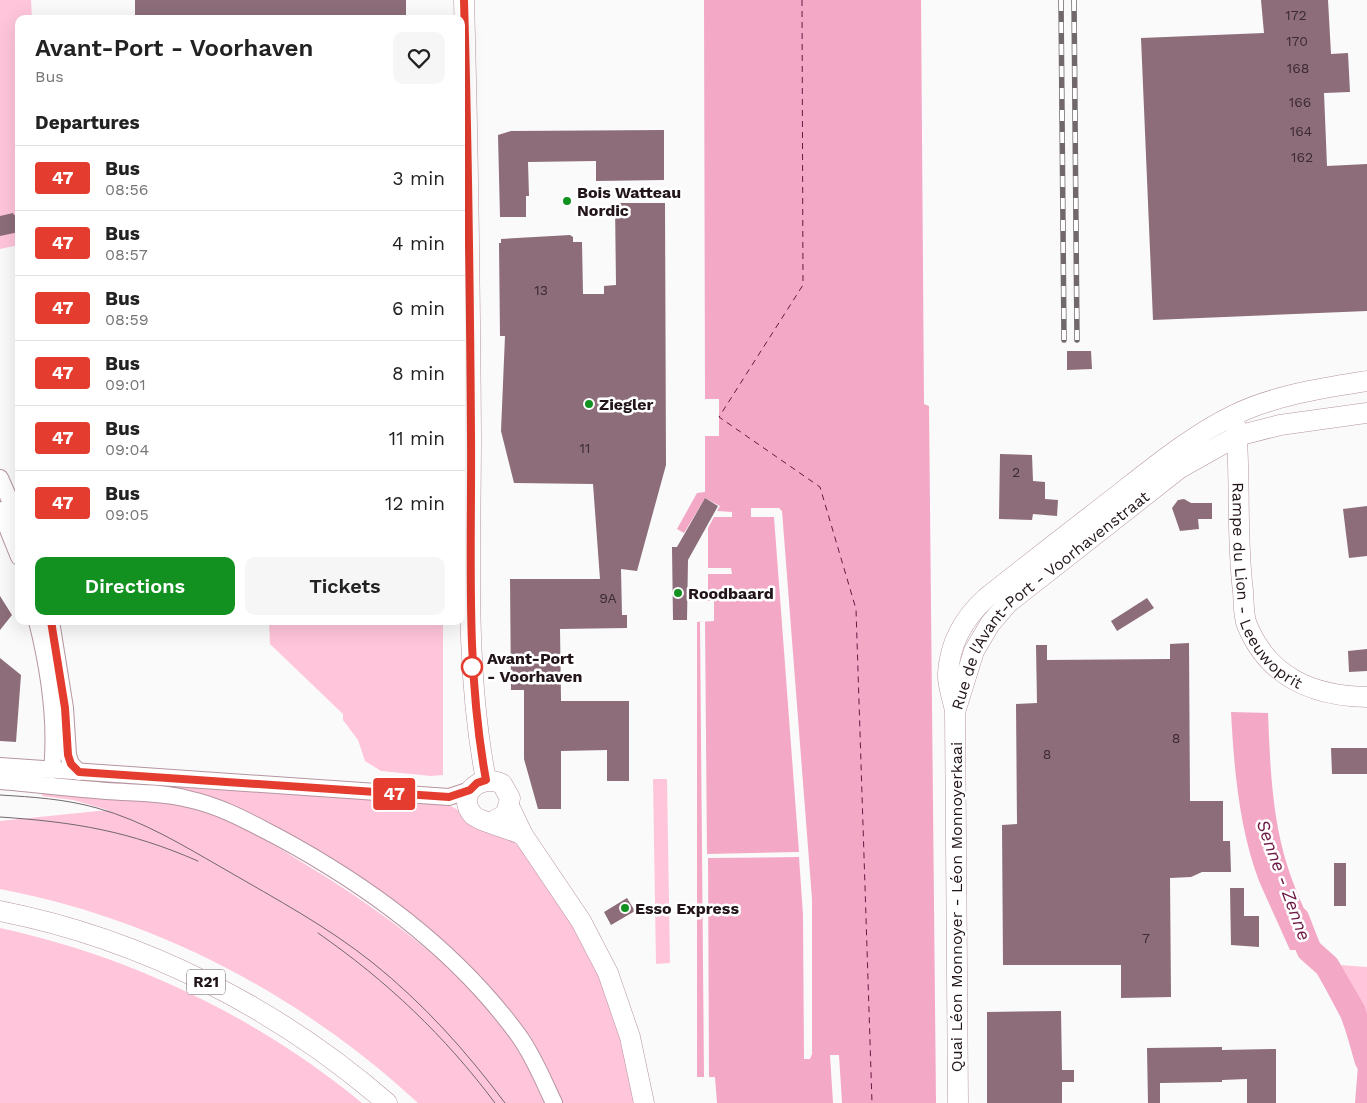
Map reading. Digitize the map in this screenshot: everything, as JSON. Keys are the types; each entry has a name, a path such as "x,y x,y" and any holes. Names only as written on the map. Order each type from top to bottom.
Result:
{"main road":[{"path":"464,0 464,15"},
{"path":"465,62 471,433 471,624 475,793 478,819 492,822 523,835"},
{"name":"Rue de l'Avant-Port - Voorhavenstraat","path":"955,711 948,674 959,630 971,612 986,598 1164,460 1235,415 1316,389 1367,381"},
{"name":"Rue de l'Avant-Port - Voorhavenstraat","path":"955,711 974,651 990,624 1008,603 1180,468 1237,436 1280,425 1367,413"},
{"name":"Rampe du Lion - Leeuwoprit","path":"1235,415 1240,566 1246,624 1259,646 1290,678 1306,687 1332,695 1367,697"},
{"name":"Quai Léon Monnoyer - Léon Monnoyerkaai","path":"955,711 958,1103"},
{"path":"475,793 502,784 510,798 509,806 506,814 492,822"},
{"path":"509,806 523,835 581,921 608,973 630,1037 644,1103"},
{"name":"R21","path":"0,911 86,934 157,960 202,980 246,1004 311,1044 344,1067 387,1103"}],"street":[{"path":"0,478 15,512"},
{"path":"0,510 15,547"},
{"path":"38,625 52,703 54,740 52,770"},
{"path":"52,625 65,708 68,755 71,764 79,772"},
{"path":"0,766 449,797 475,793"},
{"path":"0,781 189,799 234,814 292,845 374,897 404,919 454,963 502,1014 520,1038 539,1069 554,1103"}],"shaded area":[{"path":"0,0 31,0 32,15 15,15 15,246 0,249"},
{"path":"269,625 443,625 443,775 431,776 381,771 365,761 358,740 343,720 343,714 270,644"},
{"path":"42,777 449,805 508,838 529,854 603,976 638,1103 559,1103 476,979 252,818 42,781"},
{"path":"653,779 667,779 670,963 656,964"},
{"path":"43,788 153,801 217,816 260,836 329,879 417,941 471,990 495,1016 515,1043 546,1103 418,1103 373,1064 325,1028 276,996 224,967 170,941 115,920 58,902 0,889 0,821 108,810 73,800 42,796"},
{"path":"0,928 98,955 192,994 280,1043 362,1103 0,1103"},
{"path":"1340,965 1367,967 1367,1018 1365,1013"}],"water":[{"path":"704,0 921,0 924,404 929,406 936,1103 717,1103 715,1077 697,1077 697,622 714,621 714,601 708,601 708,574 732,574 731,568 708,568 708,528 714,517 732,517 732,512 717,511 720,506 705,498 684,533 677,529 697,493 705,492 705,436 719,436 719,399 705,399"},
{"path":"1231,712 1268,713 1273,792 1278,830 1288,868 1323,950 1290,950 1259,881 1242,819 1236,776"},
{"path":"1340,965 1367,1018 1367,1103 1355,1103 1358,1065 1341,1018 1314,967"}],"pier":[{"path":"751,508 779,508 782,511 812,899 812,1054 810,1059 804,1059 803,915 799,857 708,858 709,1077 704,1077 700,622 705,621 707,854 799,852 774,517 751,517"},
{"path":"830,1055 839,1055 842,1103 833,1103"}],"building":[{"path":"135,0 406,0 406,15 135,15"},
{"path":"1261,0 1328,0 1331,54 1348,53 1350,92 1324,93 1327,166 1367,164 1367,311 1153,320 1141,38 1264,33"},
{"path":"664,130 664,180 596,181 596,161 528,162 529,196 526,196 526,217 500,217 498,135 511,131"},
{"path":"615,203 665,203 666,465 637,571 621,569 622,615 627,615 627,628 560,629 561,701 629,701 629,781 607,781 607,750 561,751 561,809 538,809 524,759 524,690 511,690 510,579 600,579 593,484 514,483 501,431 505,336 500,336 499,243 501,243 501,239 570,235 573,237 573,242 582,242 583,294 604,294 604,286 616,285"},
{"path":"13,213 15,215 15,233 0,236 0,216"},
{"path":"1067,351 1091,351 1092,369 1067,370"},
{"path":"1000,454 1032,455 1033,481 1045,482 1045,499 1058,500 1057,516 1033,514 1032,520 999,519"},
{"path":"705,498 718,506 688,560 687,620 673,620 672,547 677,547"},
{"path":"1184,499 1191,503 1212,503 1212,519 1198,519 1199,529 1180,531 1172,508 1178,500"},
{"path":"1367,506 1367,556 1349,558 1343,509"},
{"path":"0,596 12,615 0,630"},
{"path":"1147,598 1154,608 1117,631 1111,621"},
{"path":"1189,643 1190,801 1223,801 1223,841 1230,841 1231,872 1202,872 1191,877 1170,878 1171,997 1121,998 1121,965 1003,965 1002,825 1017,824 1016,704 1037,703 1036,645 1047,645 1047,660 1170,659 1170,644"},
{"path":"1367,649 1367,671 1349,672 1348,651"},
{"path":"0,658 21,675 16,742 0,741"},
{"path":"1331,748 1367,748 1367,774 1332,774"},
{"path":"1334,863 1346,863 1346,906 1334,906"},
{"path":"1230,888 1244,888 1244,916 1259,916 1259,947 1231,945"},
{"path":"627,898 635,911 611,925 604,912"},
{"path":"1061,1011 1062,1070 1074,1070 1074,1082 1062,1082 1062,1103 987,1103 987,1012"},
{"path":"1222,1047 1222,1050 1276,1049 1276,1103 1247,1103 1247,1079 1222,1080 1222,1082 1160,1083 1160,1103 1148,1103 1147,1048"}],"waterway":[{"name":"Senne - Zenne","path":"1297,919 1309,950 1327,966 1353,1011 1367,1060"}],"ferry route":[{"path":"802,0 803,285 719,417 820,487 856,609 872,1103"}],"tram line":[{"path":"0,795 61,800 114,813 179,843 301,914 356,950 410,995 460,1047 505,1103"},
{"path":"0,817 77,825 125,835 198,861"},
{"path":"318,933 368,970 414,1011 456,1055 495,1103"}],"railway":[{"path":"1061,0 1064,340"},
{"path":"1074,0 1077,340"}],"bus line":[{"name":"47","path":"464,0 464,15"},
{"name":"47","path":"52,625 65,708 68,755 71,764 79,772 449,797 470,790 477,783 486,780 474,693 471,624 471,433 465,36"}],"place":[{"name":"Bois Watteau Nordic","path":"567,201"},
{"name":"Ziegler","path":"589,404"},
{"name":"Roodbaard","path":"678,593"},
{"name":"Avant-Port - Voorhaven","path":"472,667"},
{"name":"Esso Express","path":"625,908"}]}
